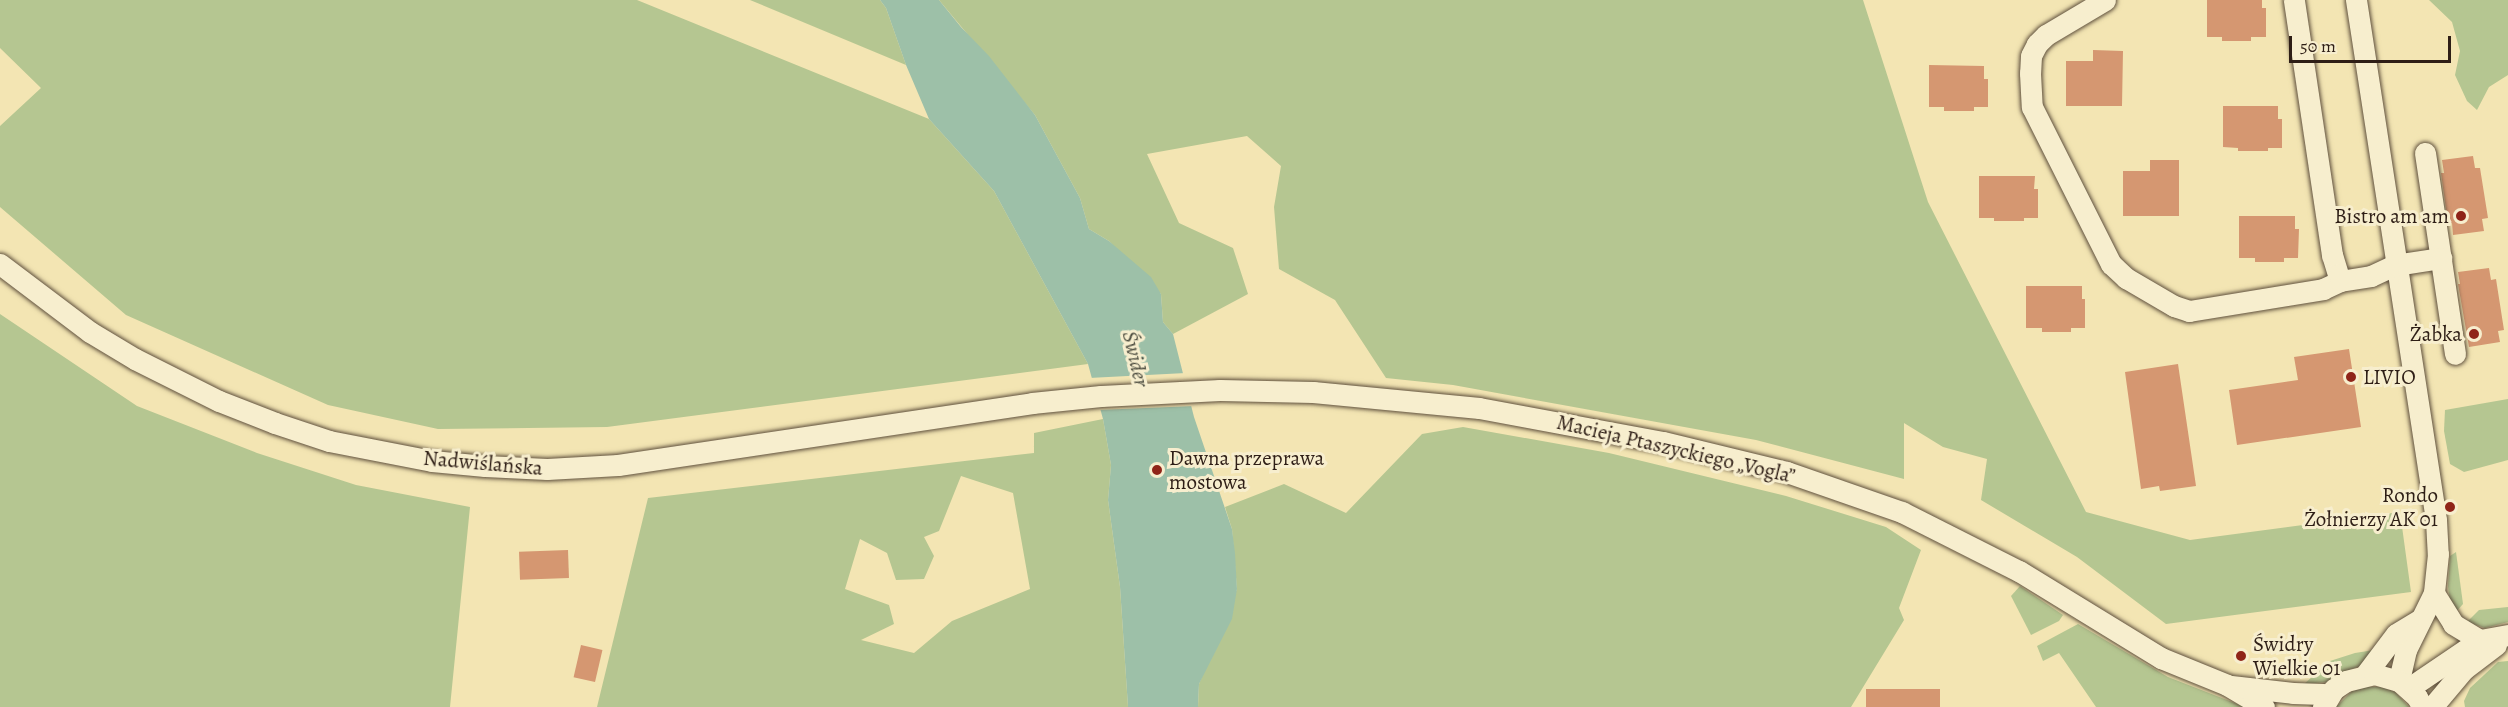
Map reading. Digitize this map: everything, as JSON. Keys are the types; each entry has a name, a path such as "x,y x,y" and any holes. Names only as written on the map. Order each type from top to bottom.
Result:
{"street":[{"path":"2105,0 2046,35 2037,44 2031,56 2029,92 2039,122 2071,180 2102,248 2117,271 2174,306 2189,311 2323,289 2340,281 2371,276 2395,265 2441,258"},
{"path":"2294,0 2332,255 2340,281"},
{"path":"2356,0 2436,520 2438,570 2434,593 2419,620 2417,631 2402,663 2404,684"},
{"path":"2425,153 2455,354"},
{"name":"Nadwiślańska","path":"0,264 48,303 90,332 135,359 219,401 329,441 432,460 547,469 618,465 1011,406 1101,396 1220,390"},
{"name":"Macieja Ptaszyckiego „Vogla”","path":"1220,390 1313,392 1479,408 1664,442 1787,472 1902,512 1943,531 2019,571 2162,658 2228,686 2264,707"},
{"path":"2434,593 2453,624 2480,640"},
{"path":"2365,675 2396,634 2408,624 2419,620"},
{"path":"2404,684 2480,640 2508,635"},
{"path":"2432,707 2464,669 2508,635"},
{"path":"2327,701 2346,681 2365,675 2387,676 2404,684 2422,707"},
{"name":"Macieja Ptaszyckiego „Vogla”","path":"2228,686 2293,693 2327,701"}],"shaded area":[{"path":"0,0 637,0 929,119 994,191 1088,364 607,427 438,429 328,405 126,315 0,207 0,126 41,88 0,48"},
{"path":"750,0 880,0 886,8 906,65"},
{"path":"939,0 1863,0 1928,202 2086,512 2190,540 2400,512 2411,592 2166,624 2077,557 1981,500 1987,459 1943,447 1904,423 1904,479 1756,440 1453,385 1386,378 1335,300 1279,269 1274,207 1281,166 1247,136 1147,154 1179,223 1233,248 1248,294 1173,334 1163,322 1161,294 1109,241 1089,229 1080,198 1035,115"},
{"path":"2429,0 2508,0 2508,75 2489,87 2477,110 2467,101 2455,75 2460,51 2452,22"},
{"path":"0,314 137,406 257,453 356,485 470,507 450,707 0,707"},
{"path":"2508,399 2508,460 2464,472 2450,464 2444,431 2445,410"},
{"path":"1103,419 1111,465 1108,500 1120,587 1128,707 597,707 648,498 1034,453 1034,433","holes":["961,476 1013,493 1030,589 952,621 914,653 861,640 894,624 889,605 845,589 860,539 887,553 896,580 924,579 934,556 924,537 939,531"]},
{"path":"1463,427 1609,453 1786,496 1886,527 1921,550 1899,608 1904,620 1851,707 1198,707 1199,684 1237,589 1232,529 1225,507 1284,484 1346,513 1422,434"},
{"path":"2456,552 2463,604 2455,613 2450,603 2448,586 2450,556"},
{"path":"2020,586 2063,615 2059,621 2031,635 2011,596"},
{"path":"2508,607 2508,622 2485,628 2467,622 2479,610"},
{"path":"2078,624 2168,677 2245,707 2096,707 2059,653 2043,661 2037,646"},
{"path":"2374,650 2360,666 2338,674 2327,682 2304,684 2330,661"},
{"path":"2508,661 2508,707 2465,707 2464,701 2470,688 2498,662"},
{"path":"2367,687 2382,687 2395,692 2409,707 2336,707 2352,691"}],"water":[{"name":"Świder","path":"880,0 939,0 989,56 1035,115 1080,198 1089,229 1109,241 1151,277 1161,294 1163,322 1173,334 1194,417 1232,529 1235,553 1237,589 1232,619 1199,684 1198,707 1128,707 1120,587 1108,500 1111,465 1103,419 1088,364 994,191 929,119 906,65 886,8"}],"pier":[{"path":"1186,373 1194,406 1098,410 1089,378"}],"building":[{"path":"2207,0 2262,0 2262,8 2266,8 2266,37 2251,37 2251,41 2222,41 2222,37 2207,37"},
{"path":"2093,50 2123,51 2122,106 2066,106 2066,61 2093,61"},
{"path":"1929,65 1984,66 1984,79 1988,79 1988,107 1974,107 1974,111 1944,111 1944,107 1929,107"},
{"path":"2223,106 2278,106 2278,119 2282,119 2282,148 2268,148 2268,151 2238,151 2238,148 2223,147"},
{"path":"2473,156 2475,168 2480,168 2488,218 2482,219 2484,231 2453,235 2452,223 2448,224 2441,173 2444,173 2442,160"},
{"path":"2150,160 2179,160 2179,216 2123,216 2123,171 2150,171"},
{"path":"1979,176 2035,176 2034,189 2038,189 2038,218 2024,218 2024,221 1994,221 1994,218 1979,218"},
{"path":"2239,216 2295,216 2295,229 2299,229 2298,258 2284,258 2284,262 2255,262 2255,258 2239,258"},
{"path":"2489,268 2491,280 2496,279 2504,330 2498,331 2500,342 2469,347 2458,272"},
{"path":"2026,286 2082,286 2082,299 2085,299 2085,328 2071,328 2071,332 2042,332 2042,328 2026,328"},
{"path":"2349,349 2361,427 2237,445 2229,390 2298,380 2294,357"},
{"path":"2178,364 2196,486 2160,491 2159,486 2141,489 2125,372"},
{"path":"568,550 569,578 520,580 519,552"},
{"path":"581,645 602,650 595,682 574,677"},
{"path":"1866,689 1940,689 1940,707 1866,707"}],"place":[{"name":"Bistro am am","path":"2461,216"},
{"name":"Żabka","path":"2474,334"},
{"name":"LIVIO","path":"2351,377"},
{"name":"Dawna przeprawa mostowa","path":"1157,470"},
{"name":"Rondo Żołnierzy AK 01","path":"2450,507"},
{"name":"Świdry Wielkie 01","path":"2241,656"}]}
